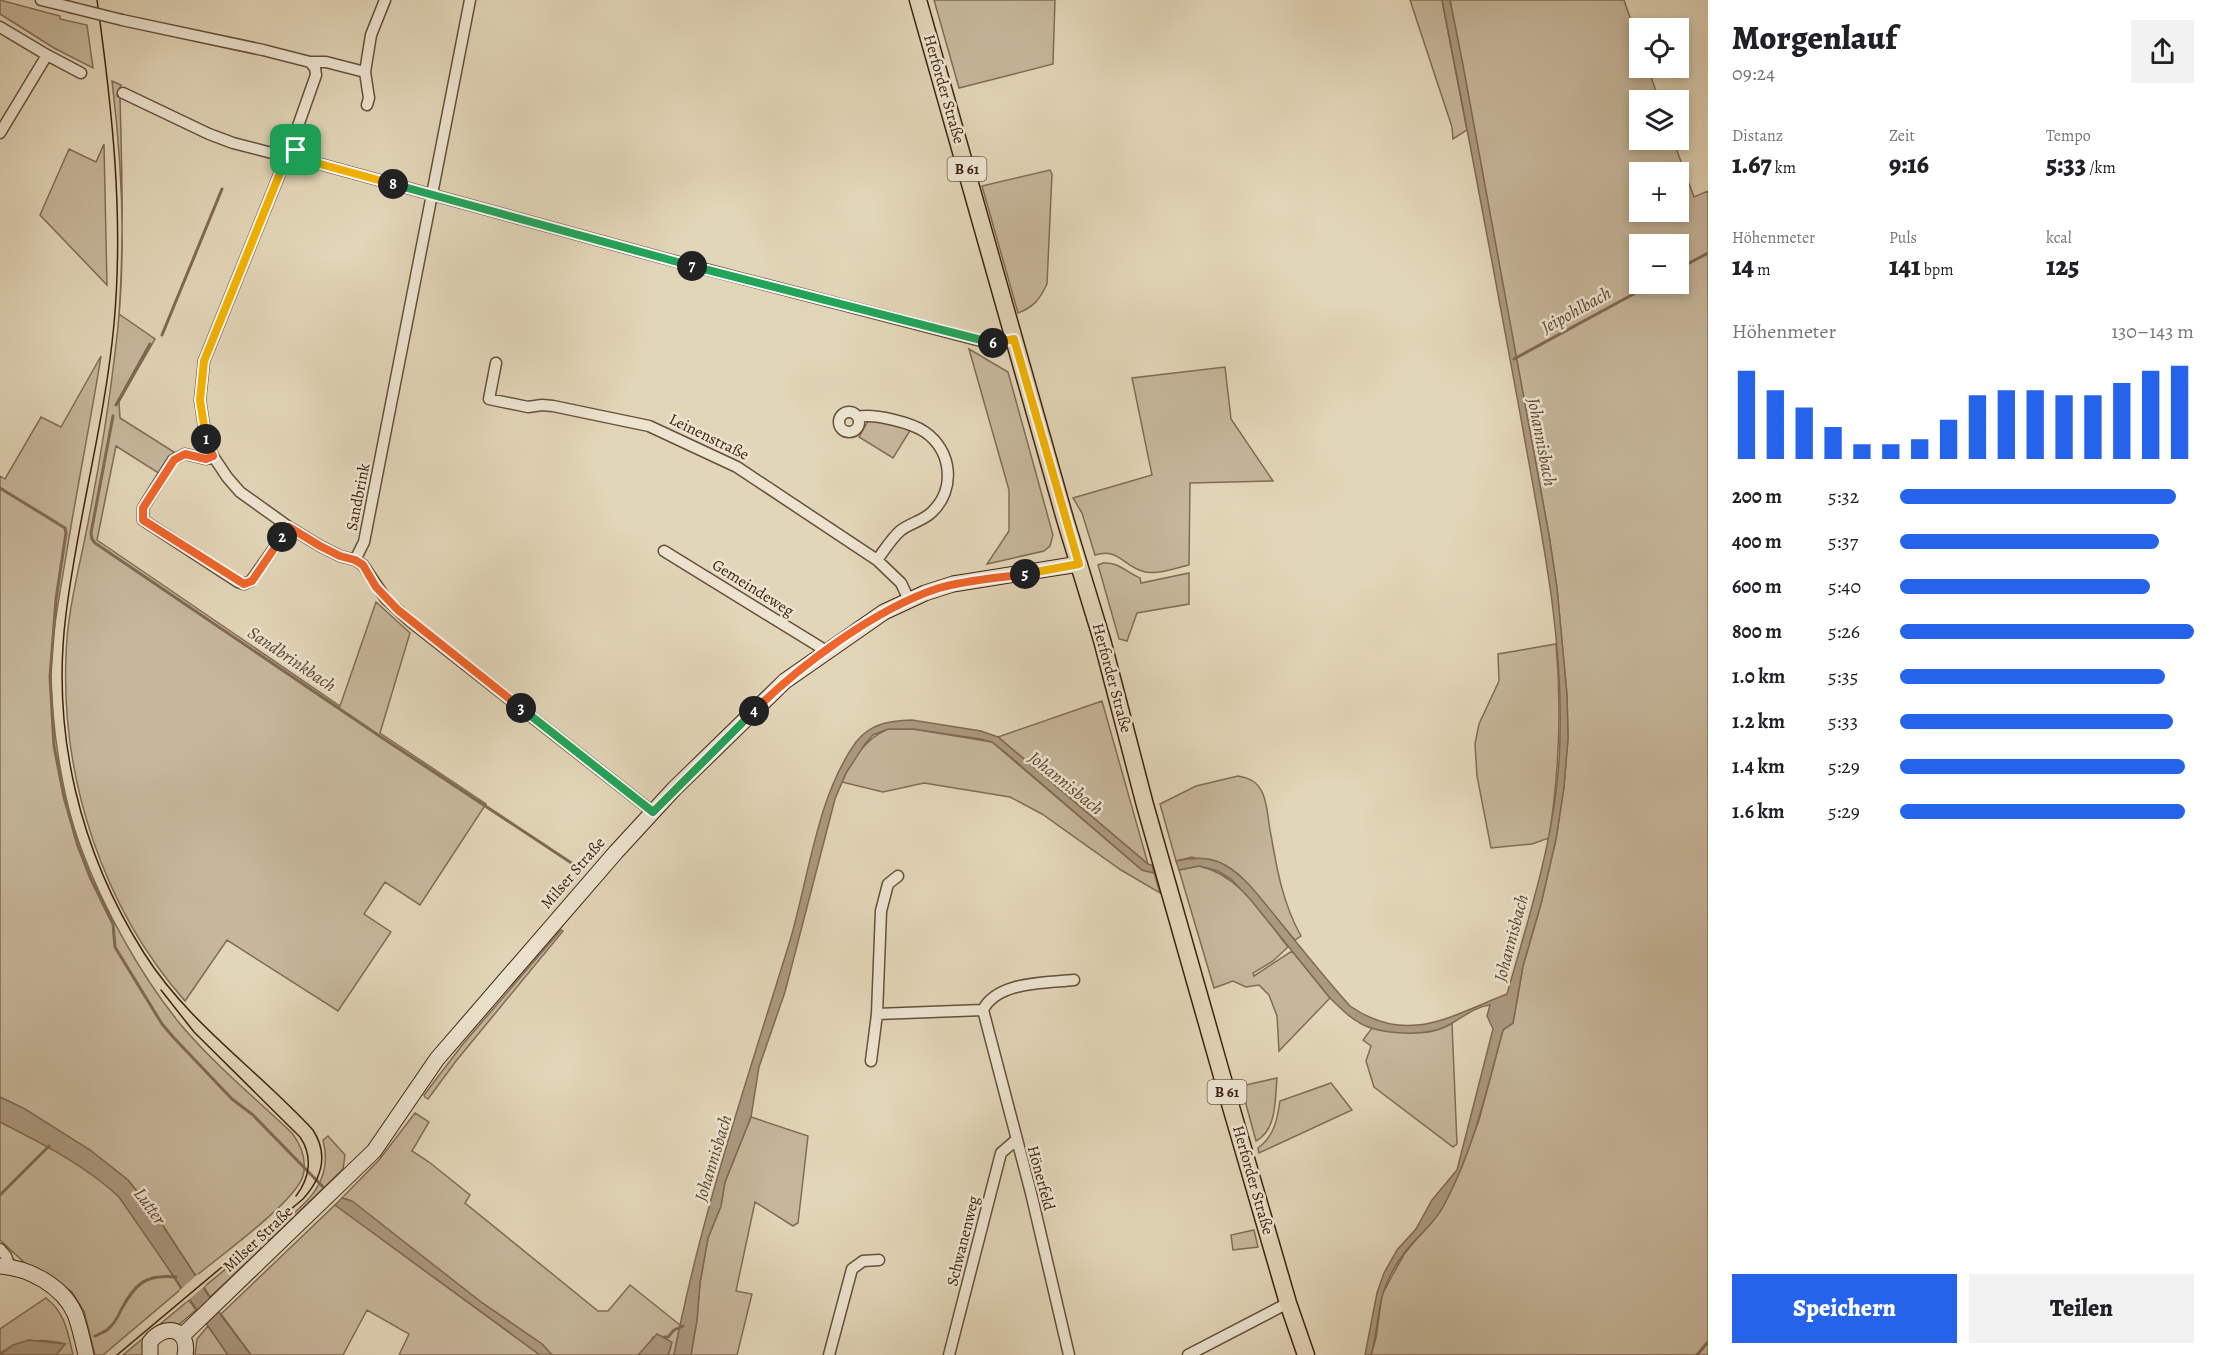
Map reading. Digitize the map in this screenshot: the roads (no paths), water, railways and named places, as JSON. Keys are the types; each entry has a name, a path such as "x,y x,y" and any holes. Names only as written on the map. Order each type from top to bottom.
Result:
{"main road":[{"name":"Herforder Straße","path":"918,0 1102,639 1167,880 1288,1303 1306,1355"},
{"name":"Milser Straße","path":"187,1332 321,1204 383,1139 437,1059 533,947 653,812 774,691 825,652 884,612 909,600 953,584 1079,564"},
{"path":"5,1266 55,1287 74,1313 86,1355"},
{"path":"150,1355 150,1342 159,1332 172,1330 187,1332 185,1355"}],"street":[{"path":"41,0 310,62 326,62 365,72"},
{"path":"367,105 369,98 365,72 371,36 385,0"},
{"name":"Sandbrink","path":"355,560 364,542 470,0"},
{"path":"0,27 81,73"},
{"path":"0,133 46,55"},
{"path":"310,62 315,68 316,75 293,140 301,157 309,161 663,258 985,342 999,343 1014,339"},
{"path":"123,93 233,143 272,153 296,150"},
{"path":"296,150 284,163 204,361 200,400 206,440 213,456 240,492 320,546 363,565 386,599 411,622 653,812"},
{"name":"Leinenstraße","path":"496,363 489,399 528,407 554,406 657,429 748,473 877,560 901,583 909,600"},
{"path":"858,417 875,417 909,424 922,430 939,445 948,468 947,485 939,505 926,517 900,532 877,560"},
{"path":"213,456 206,459 185,454 174,460 143,508 143,520 244,584 252,581 289,527"},
{"name":"Gemeindeweg","path":"664,551 825,652"},
{"path":"871,1061 877,1014 881,911 888,884 898,876"},
{"path":"877,1014 983,1010 986,1005 1010,987 1074,980"},
{"name":"Hönerfeld","path":"983,1010 1069,1355"},
{"name":"Schwanenweg","path":"950,1355 1001,1153 1016,1140"},
{"path":"0,1249 6,1256 5,1266"},
{"path":"829,1355 852,1269 863,1261 879,1260"},
{"path":"1190,1354 1288,1303"}],"waterway":[{"name":"Sandbrinkbach","path":"162,335 222,189"},
{"name":"Jeipohlbach","path":"1689,263 1708,253"},
{"name":"Jeipohlbach","path":"1514,359 1634,294"},
{"name":"Sandbrinkbach","path":"116,405 150,344"},
{"name":"Sandbrinkbach","path":"113,416 91,533 95,543 582,870"},
{"path":"0,488 65,528 56,599 50,677 54,746 64,797 78,846 113,924 115,947 162,1024 174,1038 232,1099 253,1115 327,1191"},
{"path":"0,1195 49,1146"},
{"path":"95,1336 111,1326 136,1287 156,1277 176,1277"},
{"path":"664,1337 668,1337 674,1330 683,1326"},
{"path":"1697,1355 1708,1342"}],"tram line":[{"path":"97,0 115,162 117,283 110,361 71,577 62,659 67,747 75,790 87,833 103,874 144,953 181,1002 202,1024 313,1130 318,1139 322,1157 319,1175 303,1199 117,1355"},
{"path":"161,990 194,1032 300,1137 307,1152 308,1167 304,1182 296,1196"}],"water label":[{"name":"Johannisbach","path":"1542,442"},
{"name":"Johannisbach","path":"1066,783"},
{"name":"Johannisbach","path":"1511,938"},
{"name":"Johannisbach","path":"713,1158"},
{"name":"Lutter","path":"150,1206"}]}
